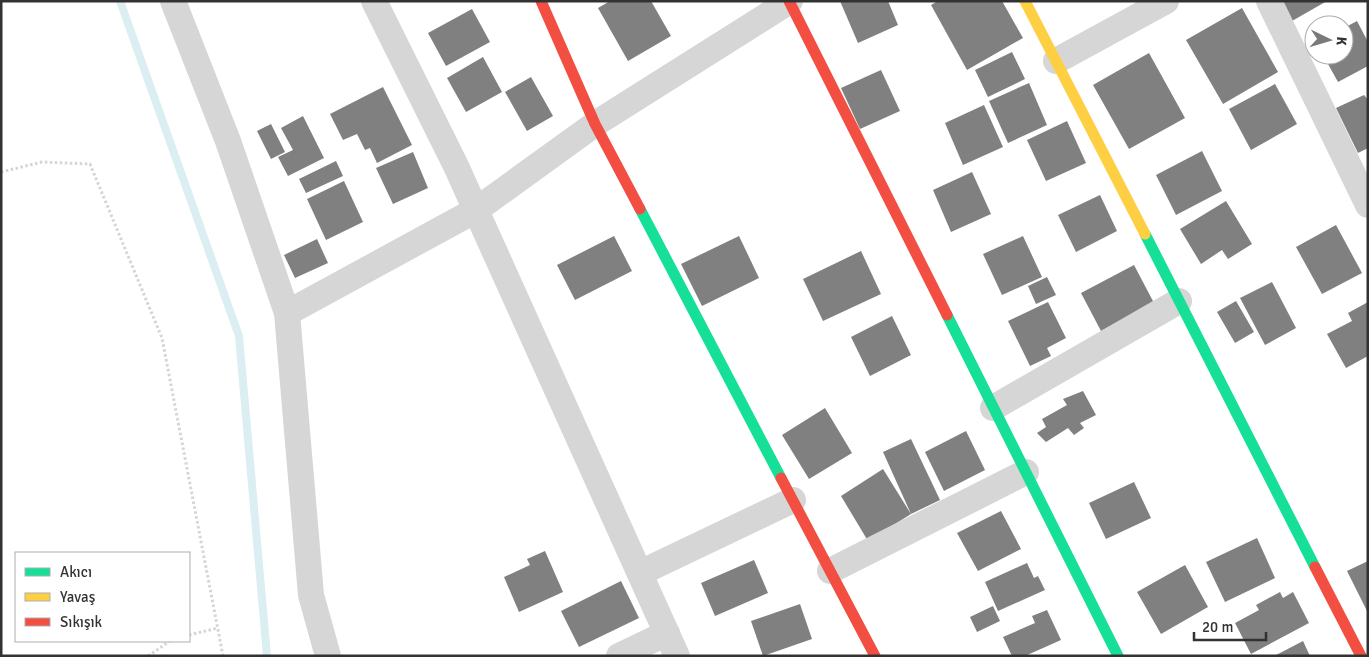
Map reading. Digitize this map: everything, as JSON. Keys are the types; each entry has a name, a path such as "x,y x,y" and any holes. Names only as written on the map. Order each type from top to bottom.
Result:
{"street":[{"path":"173,1 228,141 288,313 311,595 328,656"},
{"path":"374,1 456,166 672,644 619,656"},
{"path":"541,1 595,124 875,656"},
{"path":"288,313 476,210 595,124 789,1 1118,656"},
{"path":"1025,1 1362,656"},
{"path":"1056,61 1166,1"},
{"path":"1269,1 1368,205"},
{"path":"994,408 1179,301"},
{"path":"830,571 1026,472"},
{"path":"640,573 793,500"}],"path":[{"path":"1,172 42,162 90,164 162,338 224,656"},
{"path":"190,635 218,628"},
{"path":"148,656 169,642"}],"building":[{"path":"610,1 651,1 671,36 628,61 598,8"},
{"path":"840,1 888,1 898,25 858,43"},
{"path":"938,1 1002,1 1023,38 967,70 931,5"},
{"path":"1282,1 1327,1 1292,21"},
{"path":"1242,8 1278,72 1223,104 1186,40"},
{"path":"472,9 490,42 446,66 428,33"},
{"path":"1357,21 1368,42 1368,66 1338,82 1329,65 1354,65 1354,23"},
{"path":"1012,52 1025,79 988,97 975,70"},
{"path":"1149,53 1185,118 1129,149 1093,85"},
{"path":"483,57 502,92 466,112 447,78"},
{"path":"881,70 900,111 860,129 841,88"},
{"path":"531,77 553,116 527,131 505,92"},
{"path":"1029,83 1047,125 1008,143 989,101"},
{"path":"1275,84 1297,124 1251,150 1229,109"},
{"path":"383,87 412,145 377,163 370,148 365,150 357,134 343,140 330,114"},
{"path":"1364,95 1368,100 1368,148 1358,153 1336,108"},
{"path":"984,105 1003,147 963,165 945,123"},
{"path":"303,116 324,158 288,176 278,157 293,150 281,128"},
{"path":"1067,121 1086,163 1046,181 1027,140"},
{"path":"271,124 285,152 271,159 257,131"},
{"path":"1202,151 1222,191 1176,215 1156,175"},
{"path":"413,152 428,188 393,204 376,168"},
{"path":"336,161 343,176 306,193 299,179"},
{"path":"972,172 991,214 951,232 933,190"},
{"path":"344,181 363,222 326,240 307,199"},
{"path":"1100,195 1117,231 1076,252 1058,215"},
{"path":"1226,201 1252,244 1228,259 1222,250 1201,264 1180,229"},
{"path":"1336,225 1362,273 1322,294 1296,247"},
{"path":"614,236 632,271 575,300 557,265"},
{"path":"739,236 759,278 702,306 681,264"},
{"path":"1023,236 1042,277 1002,295 983,254"},
{"path":"317,239 328,263 295,278 284,255"},
{"path":"861,251 881,294 823,321 803,279"},
{"path":"1134,265 1154,303 1101,331 1081,293"},
{"path":"1047,277 1056,295 1036,304 1028,286"},
{"path":"1272,282 1296,328 1265,345 1240,298"},
{"path":"1236,301 1254,332 1235,343 1217,312"},
{"path":"1048,302 1066,338 1047,348 1051,356 1030,366 1008,321"},
{"path":"1368,302 1368,356 1346,368 1327,334 1352,321 1348,313"},
{"path":"892,316 911,355 870,376 851,337"},
{"path":"1083,391 1096,415 1080,423 1084,428 1074,435 1068,428 1046,442 1037,433 1046,427 1042,419 1067,405 1063,399"},
{"path":"825,408 852,453 809,479 782,435"},
{"path":"966,431 985,470 944,491 925,452"},
{"path":"911,439 940,500 911,514 883,452"},
{"path":"883,469 911,514 868,541 841,496"},
{"path":"1134,482 1151,518 1106,539 1089,503"},
{"path":"1001,511 1021,549 978,571 957,533"},
{"path":"1257,538 1275,578 1225,602 1206,562"},
{"path":"545,551 563,592 519,612 504,577 530,565 527,559"},
{"path":"754,560 768,593 715,616 701,583"},
{"path":"1368,561 1368,613 1347,571"},
{"path":"1027,563 1034,578 1038,576 1045,590 998,611 985,582"},
{"path":"1185,565 1208,607 1161,634 1137,592"},
{"path":"621,581 639,618 579,647 561,611"},
{"path":"1280,592 1283,598 1293,592 1309,623 1251,654 1235,623 1259,610 1256,605"},
{"path":"800,604 812,639 763,656 751,621"},
{"path":"993,606 1000,621 977,632 970,617"},
{"path":"1047,610 1061,640 1025,656 1012,656 1003,637 1035,623 1032,616"},
{"path":"1303,641 1310,656 1274,656 1282,652"}],"waterway":[{"path":"120,1 239,336 267,656"}],"traffic: fast":[{"path":"640,209 781,478"},
{"path":"1145,234 1315,567"},
{"path":"947,315 1118,656"}],"traffic: slow":[{"path":"1025,1 1145,234"}],"traffic: jam":[{"path":"541,1 595,124 640,209"},
{"path":"789,1 947,315"},
{"path":"781,478 875,656"},
{"path":"1315,567 1361,656"}]}
